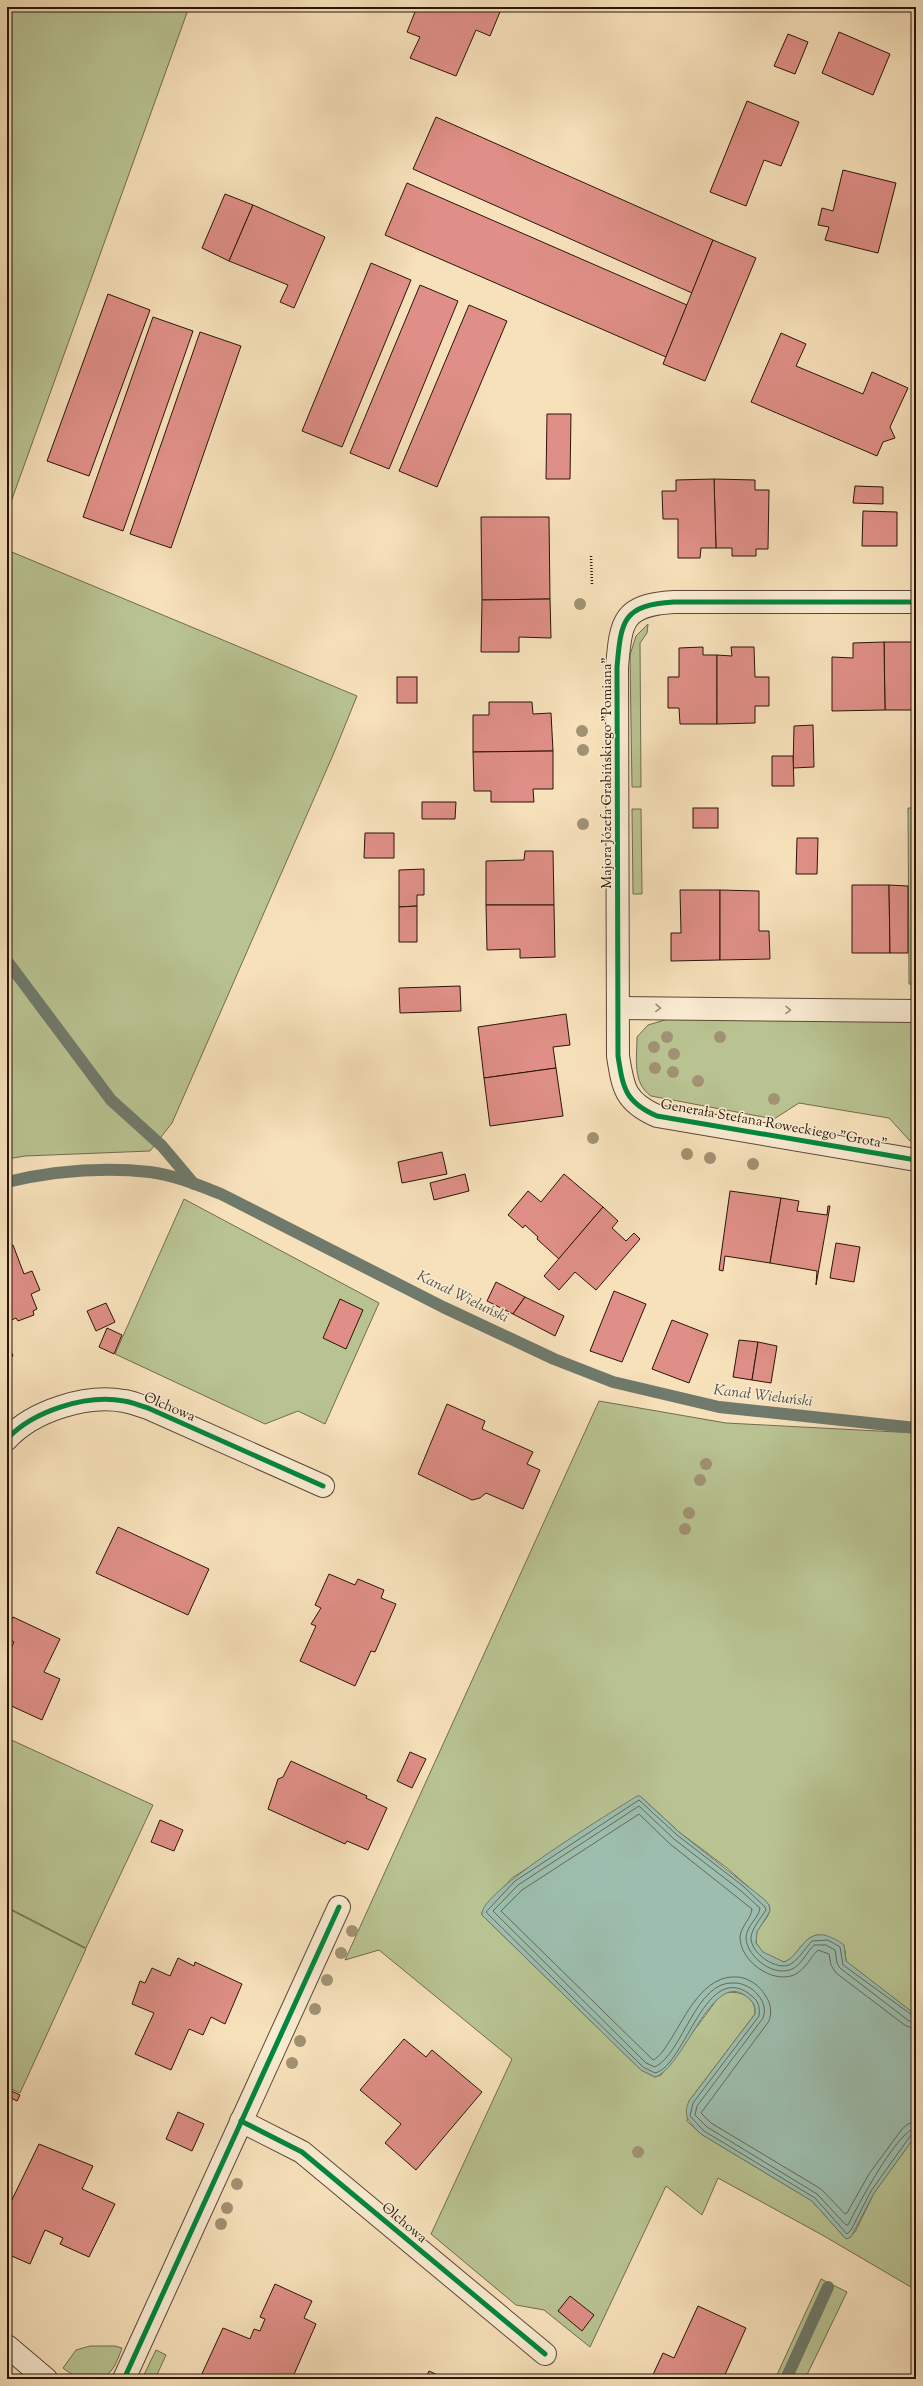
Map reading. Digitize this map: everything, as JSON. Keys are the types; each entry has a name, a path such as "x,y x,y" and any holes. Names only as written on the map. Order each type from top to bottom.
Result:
{"street":[{"name":"Majora Józefa Grabińskiego \"Pomiana\"","path":"619,1008 617,667 622,627 629,616 638,608 666,603 916,602"},
{"path":"619,1008 916,1011"},
{"name":"Generała Stefana Roweckiego \"Grota\"","path":"619,1008 618,1056 622,1082 630,1099 640,1109 657,1116 672,1119 916,1160"},
{"name":"Olchowa","path":"7,1439 15,1431 41,1416 68,1405 100,1399 124,1401 148,1408 323,1486"},
{"path":"124,2379 339,1907"},
{"name":"Olchowa","path":"241,2121 302,2152 545,2354"},
{"path":"7,2346 46,2379"}],"path":[{"path":"591,556 592,584"}],"green space":[{"path":"7,7 189,7 7,513"},
{"path":"7,550 357,696 333,755 172,1123 150,1151 25,1156 7,1159"},
{"path":"648,624 647,633 640,643 641,787 632,787 630,655 636,636"},
{"path":"908,808 916,808 916,984 909,984"},
{"path":"632,809 641,809 642,894 633,894"},
{"path":"668,1019 916,1019 916,1142 910,1141 889,1118 799,1103 774,1119 651,1096 645,1091 638,1077 636,1061 637,1037 648,1025"},
{"path":"184,1199 379,1303 325,1424 298,1411 265,1424 115,1354"},
{"path":"599,1401 726,1423 916,1433 916,2015 846,1961 845,1950 820,1935 814,1936 805,1942 793,1956 784,1962 775,1960 766,1955 756,1943 756,1937 757,1931 768,1916 770,1910 769,1905 727,1868 679,1832 640,1796 512,1878 482,1912 482,1915 641,2070 655,2077 661,2075 721,1994 733,1992 749,1998 754,2007 755,2014 689,2101 687,2121 701,2134 812,2201 846,2239 855,2232 874,2193 916,2135 916,2290 824,2236 718,2178 702,2215 666,2186 590,2347 544,2310 516,2305 431,2234 512,2059 379,1950 345,1960"},
{"path":"7,1738 153,1805 86,1948 7,1907"},
{"path":"7,1908 86,1949 20,2093 7,2087"},
{"path":"821,2279 847,2292 805,2379 775,2379"},
{"path":"90,2346 115,2346 122,2348 111,2371 105,2376 93,2380 80,2378 63,2368 76,2350"},
{"path":"156,2350 166,2355 155,2379 142,2379"}],"water":[{"path":"637,1796 640,1796 679,1832 765,1900 769,1905 770,1911 757,1932 756,1943 763,1952 784,1962 794,1955 811,1937 824,1935 832,1938 844,1945 846,1961 916,2015 916,2135 874,2193 851,2237 846,2239 812,2201 701,2134 688,2119 686,2111 689,2101 755,2014 752,2002 746,1996 734,1991 722,1996 710,2007 677,2057 666,2070 655,2077 641,2070 482,1915 487,1904 501,1889 523,1871 549,1852"}],"building":[{"path":"417,7 502,7 490,36 476,30 456,76 410,58 420,37 407,32"},
{"path":"839,32 890,54 873,95 822,73"},
{"path":"788,34 808,42 795,74 774,66"},
{"path":"747,101 799,122 781,166 764,160 746,206 710,192"},
{"path":"436,117 713,240 692,293 413,169"},
{"path":"843,170 896,183 878,253 825,240 829,227 818,225 822,208 833,211"},
{"path":"407,183 687,305 666,357 385,235"},
{"path":"225,194 253,205 229,261 202,248"},
{"path":"253,205 325,237 294,308 280,302 288,285 229,261"},
{"path":"713,240 756,258 705,381 663,364"},
{"path":"371,263 411,280 342,447 302,431"},
{"path":"420,285 458,301 389,469 350,453"},
{"path":"108,294 150,310 89,476 47,461"},
{"path":"469,305 507,321 437,487 399,471"},
{"path":"153,317 193,331 123,531 83,517"},
{"path":"200,332 241,346 171,548 130,534"},
{"path":"781,333 806,344 796,366 863,394 872,372 908,388 890,427 895,438 883,442 877,456 751,402"},
{"path":"547,414 571,414 570,479 546,479"},
{"path":"714,479 755,480 755,490 769,490 768,549 756,549 756,556 732,556 732,548 716,548"},
{"path":"714,479 716,548 701,548 700,558 678,558 678,519 663,519 662,491 676,491 676,480"},
{"path":"855,486 883,487 883,504 853,503"},
{"path":"863,511 897,512 897,546 862,546"},
{"path":"481,517 549,517 550,599 482,600"},
{"path":"550,599 551,638 519,637 519,652 481,652 482,600"},
{"path":"884,642 916,642 916,710 885,710"},
{"path":"884,642 885,710 832,711 832,657 853,658 853,643"},
{"path":"703,647 703,655 717,655 717,724 680,724 679,708 668,708 668,677 679,677 679,648"},
{"path":"731,647 754,647 755,677 769,677 769,706 755,706 755,723 717,724 717,655 732,656"},
{"path":"397,677 417,677 417,703 397,703"},
{"path":"489,702 532,702 533,714 551,713 553,751 473,752 473,715 489,715"},
{"path":"813,725 814,767 793,768 794,726"},
{"path":"553,751 553,789 533,789 534,802 491,802 491,791 474,791 473,752"},
{"path":"772,756 793,756 794,786 772,786"},
{"path":"422,802 456,802 455,819 422,819"},
{"path":"693,808 718,808 718,828 693,828"},
{"path":"365,833 394,833 394,858 364,858"},
{"path":"797,838 818,838 817,874 796,874"},
{"path":"525,851 553,851 554,905 486,905 486,861 524,860"},
{"path":"424,869 424,895 417,895 417,906 399,907 399,870"},
{"path":"852,885 889,885 890,953 852,953"},
{"path":"889,885 908,886 908,953 890,953"},
{"path":"680,890 720,890 720,960 671,961 671,933 681,933"},
{"path":"720,890 759,891 759,931 769,931 770,959 720,960"},
{"path":"486,905 554,905 555,957 520,958 520,949 487,950"},
{"path":"417,906 417,942 399,942 399,907"},
{"path":"460,986 461,1011 400,1013 399,988"},
{"path":"566,1014 570,1045 553,1047 556,1068 484,1078 478,1027"},
{"path":"556,1068 563,1116 490,1126 484,1078"},
{"path":"442,1152 447,1174 402,1183 398,1162"},
{"path":"465,1174 469,1191 434,1200 430,1183"},
{"path":"564,1174 603,1207 559,1259 537,1239 538,1237 525,1225 523,1228 508,1215 528,1191 541,1202"},
{"path":"730,1191 781,1198 770,1263 725,1256 723,1271 719,1270"},
{"path":"781,1198 799,1201 797,1211 827,1215 828,1206 830,1206 816,1285 817,1271 770,1263"},
{"path":"603,1207 618,1221 612,1228 626,1241 634,1233 640,1239 596,1290 575,1272 559,1290 544,1276"},
{"path":"836,1243 860,1247 854,1282 830,1278"},
{"path":"13,1245 24,1274 32,1271 40,1290 31,1294 37,1309 33,1311 34,1315 18,1321 16,1318 7,1322 7,1247"},
{"path":"496,1282 525,1297 513,1314 487,1301"},
{"path":"614,1291 646,1304 622,1362 590,1351"},
{"path":"525,1297 564,1316 555,1336 513,1314"},
{"path":"340,1299 363,1310 346,1349 323,1338"},
{"path":"106,1303 115,1322 96,1331 87,1311"},
{"path":"672,1320 708,1334 689,1383 652,1369"},
{"path":"107,1328 122,1335 114,1354 99,1347"},
{"path":"739,1340 758,1342 752,1380 733,1377"},
{"path":"7,1341 13,1356 7,1358"},
{"path":"758,1342 777,1346 771,1383 752,1380"},
{"path":"447,1404 485,1421 482,1429 533,1452 527,1464 540,1470 523,1509 486,1493 480,1498 472,1500 418,1474"},
{"path":"118,1527 209,1569 188,1615 96,1573"},
{"path":"329,1574 355,1585 358,1579 384,1590 381,1598 396,1604 375,1652 371,1651 355,1686 300,1661 316,1626 311,1624 321,1608 315,1605"},
{"path":"13,1617 60,1639 44,1672 60,1679 42,1720 7,1704 7,1657 14,1642 7,1638 7,1629"},
{"path":"410,1752 426,1759 412,1788 397,1781"},
{"path":"291,1761 367,1796 366,1798 387,1808 368,1850 347,1841 345,1844 268,1809 278,1779 283,1777"},
{"path":"160,1820 183,1830 174,1851 151,1842"},
{"path":"178,1958 194,1966 195,1962 242,1984 225,2024 211,2017 203,2035 189,2029 171,2070 135,2054 154,2013 132,2004 140,1981 145,1983 152,1968 170,1976"},
{"path":"404,2039 426,2057 432,2050 482,2092 416,2170 385,2143 401,2124 360,2090"},
{"path":"7,2089 20,2095 17,2101 7,2096"},
{"path":"178,2112 204,2124 192,2151 166,2139"},
{"path":"39,2144 93,2166 82,2189 115,2204 89,2257 60,2244 63,2238 45,2230 30,2264 7,2254 7,2210"},
{"path":"275,2284 312,2301 304,2318 316,2324 292,2379 200,2378 223,2328 250,2339 254,2329 260,2331 265,2319 260,2317"},
{"path":"570,2296 594,2315 582,2331 558,2311"},
{"path":"698,2306 746,2328 723,2379 651,2379 663,2353 674,2358"},
{"path":"429,2371 446,2379 425,2379"}],"waterway":[{"path":"7,961 111,1100 162,1146 194,1184"},
{"name":"Kanał Wieluński","path":"7,1182 42,1175 96,1170 150,1172 168,1175 221,1194 443,1307 554,1359 613,1382 719,1407 916,1428"},
{"path":"786,2379 828,2287"}],"cycle path":[{"path":"916,602 674,602 657,604 635,611 628,618 620,637 617,667 618,1056 627,1093 638,1105 657,1116 916,1160"},
{"path":"7,1439 31,1420 61,1407 93,1400 109,1399 124,1401 148,1408 323,1486"},
{"path":"124,2379 339,1907"},
{"path":"241,2121 302,2152 545,2354"}]}
